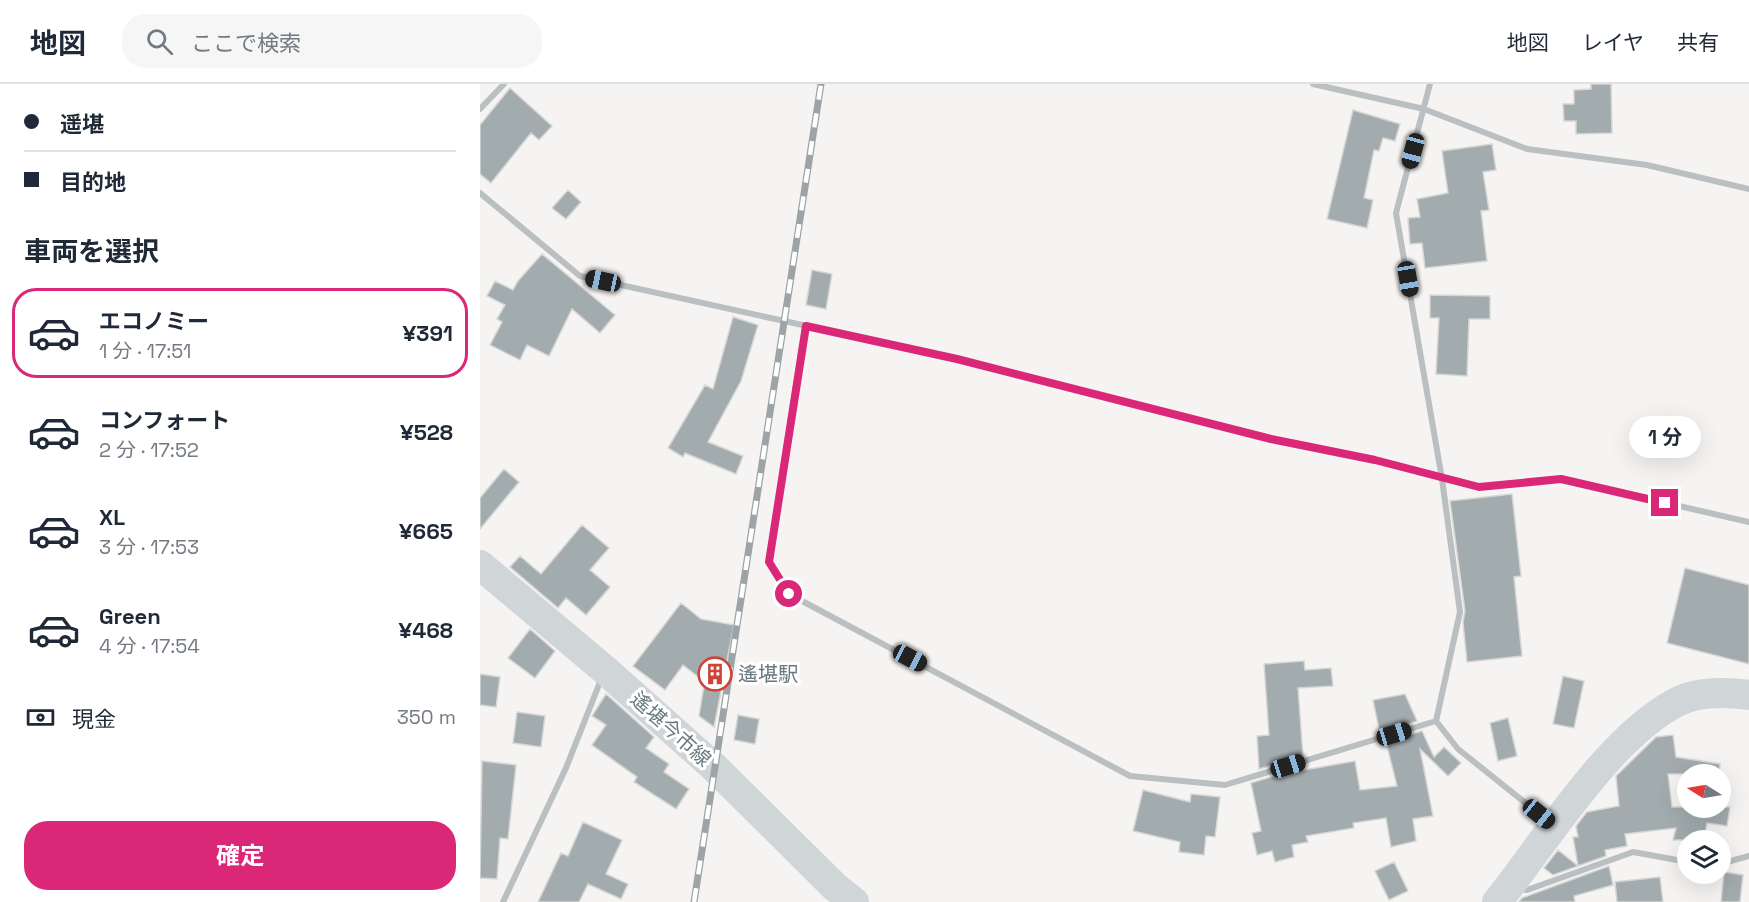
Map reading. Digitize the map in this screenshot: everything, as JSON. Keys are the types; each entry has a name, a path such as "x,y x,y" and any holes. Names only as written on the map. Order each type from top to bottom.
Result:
{"main road":[{"name":"遙堪今市線","path":"481,568 605,670 715,768 835,887 854,902"},
{"path":"1503,895 1613,752 1646,724 1678,701 1711,693 1749,695"}],"street":[{"path":"480,109 504,84"},
{"path":"1313,84 1424,110 1527,149 1647,165 1749,189"},
{"path":"1347,92 1348,84"},
{"path":"1430,84 1396,213 1442,479 1460,612 1436,721"},
{"path":"480,193 580,276 957,359 1271,439 1375,460 1479,487 1561,479 1749,522"},
{"path":"806,326 769,562 789,594 1131,776 1225,785 1436,721"},
{"path":"503,902 566,768 605,670"},
{"path":"1436,721 1458,749 1555,826"},
{"path":"1503,895 1527,890 1633,852 1677,860"},
{"path":"1731,861 1749,856"}],"building":[{"path":"1591,84 1611,84 1612,133 1576,134 1576,121 1564,121 1563,104 1574,104 1574,90 1591,89"},
{"path":"510,88 552,126 539,140 531,133 491,183 480,174 480,125"},
{"path":"1353,110 1400,124 1395,141 1383,138 1379,151 1374,150 1364,198 1373,200 1367,228 1327,219"},
{"path":"1492,144 1496,170 1483,172 1489,210 1481,211 1487,261 1425,268 1422,243 1410,244 1408,218 1420,217 1417,199 1448,193 1442,151"},
{"path":"568,190 581,202 566,219 552,208"},
{"path":"542,254 615,315 600,333 572,309 549,356 527,345 520,360 490,345 502,322 497,319 505,305 487,296 495,281 513,290"},
{"path":"812,270 832,274 826,309 806,305"},
{"path":"1430,295 1490,296 1490,319 1469,319 1467,376 1436,374 1439,318 1430,318"},
{"path":"733,317 758,325 741,381 708,442 743,456 736,474 685,453 683,457 668,448 705,385 713,389"},
{"path":"504,469 519,482 480,529 480,498"},
{"path":"1512,494 1521,576 1514,577 1522,656 1467,662 1463,622 1465,611 1450,501"},
{"path":"582,525 609,548 590,570 610,587 586,615 566,598 558,608 510,567 520,556 541,574"},
{"path":"1685,568 1749,585 1749,664 1667,643"},
{"path":"681,603 701,619 734,625 714,727 699,716 708,661 697,676 683,665 665,690 633,666"},
{"path":"530,629 555,651 535,678 508,658"},
{"path":"1304,661 1305,670 1331,668 1333,686 1298,688 1303,756 1259,769 1257,736 1269,735 1264,664"},
{"path":"480,674 500,677 496,707 480,705"},
{"path":"1563,676 1584,681 1574,728 1553,724"},
{"path":"606,694 654,737 646,748 669,764 664,772 689,789 676,809 634,782 637,777 592,745 606,725 592,716"},
{"path":"1405,694 1417,721 1383,732 1382,728 1379,729 1373,700"},
{"path":"517,712 545,716 541,747 513,743"},
{"path":"738,715 759,719 755,744 734,740"},
{"path":"1508,718 1517,756 1498,761 1490,723"},
{"path":"1422,731 1434,757 1444,747 1461,763 1448,776 1420,749 1433,816 1413,819 1416,841 1391,847 1386,818 1353,823 1354,828 1306,836 1308,842 1292,845 1294,857 1275,862 1272,851 1257,855 1252,833 1261,831 1251,783 1304,767 1304,770 1355,761 1360,790 1397,786 1386,742"},
{"path":"1673,735 1676,757 1720,764 1677,764 1677,774 1668,774 1672,807 1677,807 1677,818 1728,818 1727,826 1707,823 1706,830 1677,830 1677,840 1673,840 1676,828 1625,834 1627,846 1605,850 1606,856 1578,866 1573,837 1578,837 1576,826 1587,812 1619,806 1616,776 1656,737"},
{"path":"482,761 516,765 508,839 500,838 497,879 480,878"},
{"path":"1143,790 1190,802 1191,794 1220,797 1215,837 1206,836 1204,855 1179,852 1180,842 1133,831"},
{"path":"583,822 622,840 606,874 628,884 621,899 588,884 579,902 538,902 561,853 568,856"},
{"path":"1558,850 1578,866 1553,875 1544,868"},
{"path":"1394,862 1408,891 1389,900 1375,871"},
{"path":"1609,866 1613,885 1574,896 1575,902 1519,902 1522,898"},
{"path":"1731,873 1743,875 1740,902 1721,902 1723,884 1731,884"},
{"path":"1660,877 1663,902 1617,902 1615,882"}],"railway":[{"path":"694,902 821,84"}],"place":[{"name":"遙堪駅","path":"715,674"}],"route":[{"path":"789,594 769,562 806,326 957,359 1271,439 1375,460 1479,487 1561,479 1665,503"}]}
